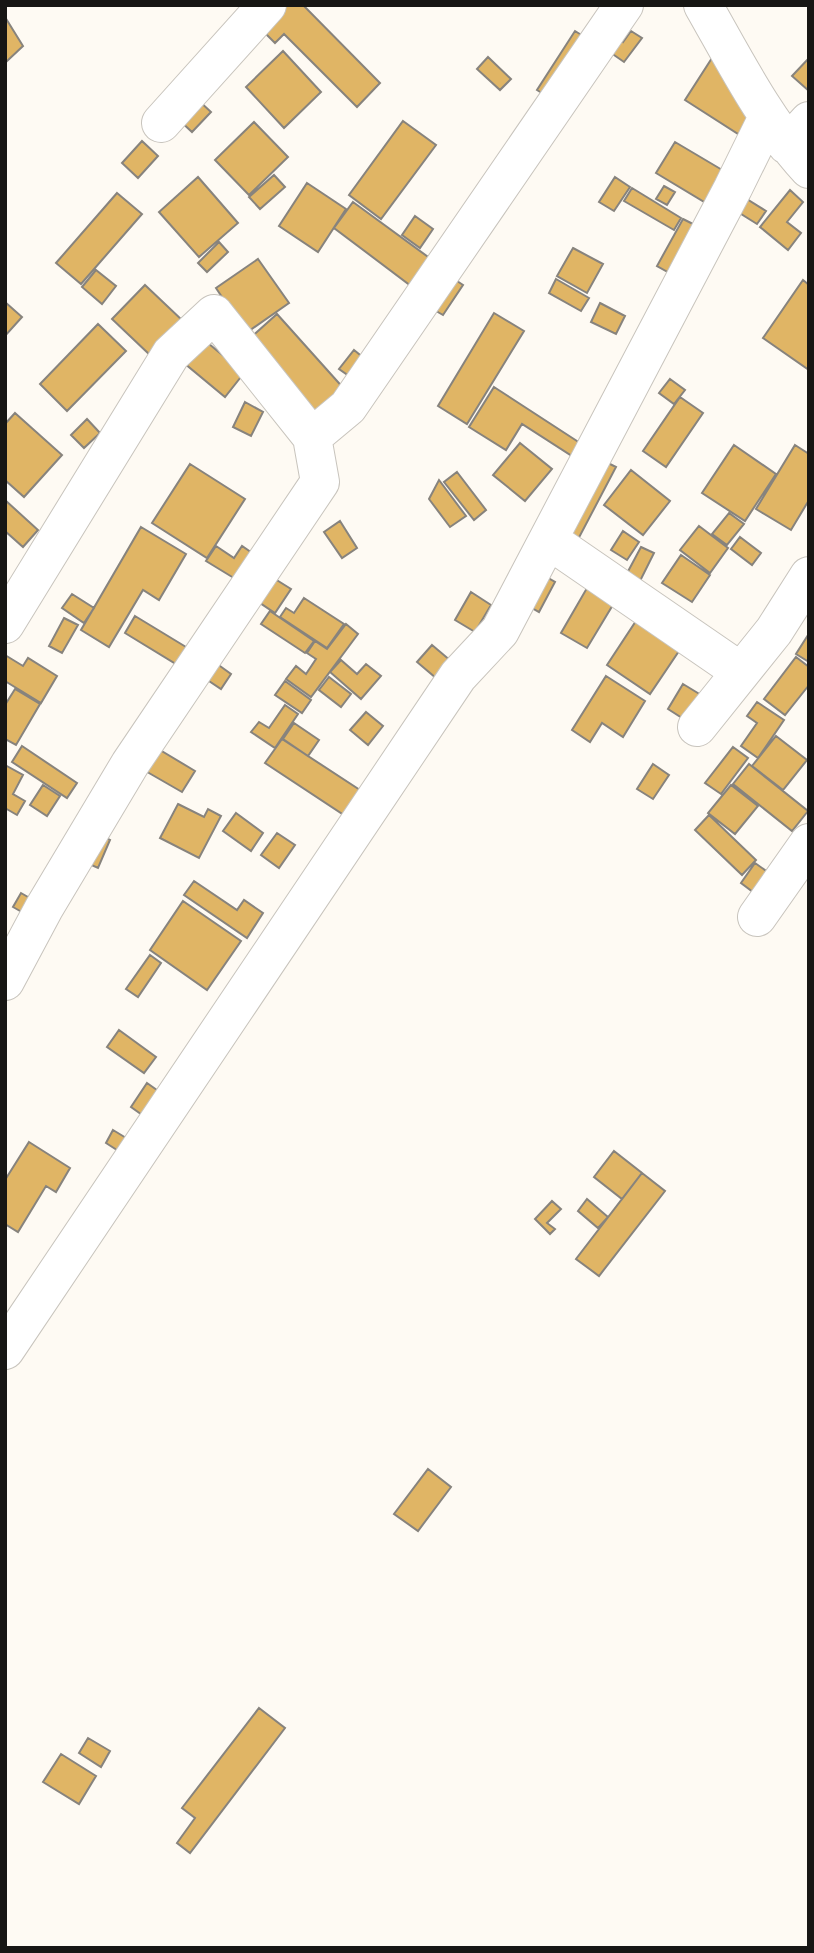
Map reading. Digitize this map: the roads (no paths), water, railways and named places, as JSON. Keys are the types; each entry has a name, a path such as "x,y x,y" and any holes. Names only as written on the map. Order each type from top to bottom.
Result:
{"street":[{"path":"161,123 267,5"},
{"path":"313,437 348,407 624,5"},
{"path":"5,1350 458,676 500,631 721,212 793,138 703,5"},
{"path":"5,624 172,354 214,314 313,437 320,482 130,764 44,908 5,981"},
{"path":"549,540 741,672"},
{"path":"697,727 774,631 809,576"},
{"path":"757,917 809,843"}]}
